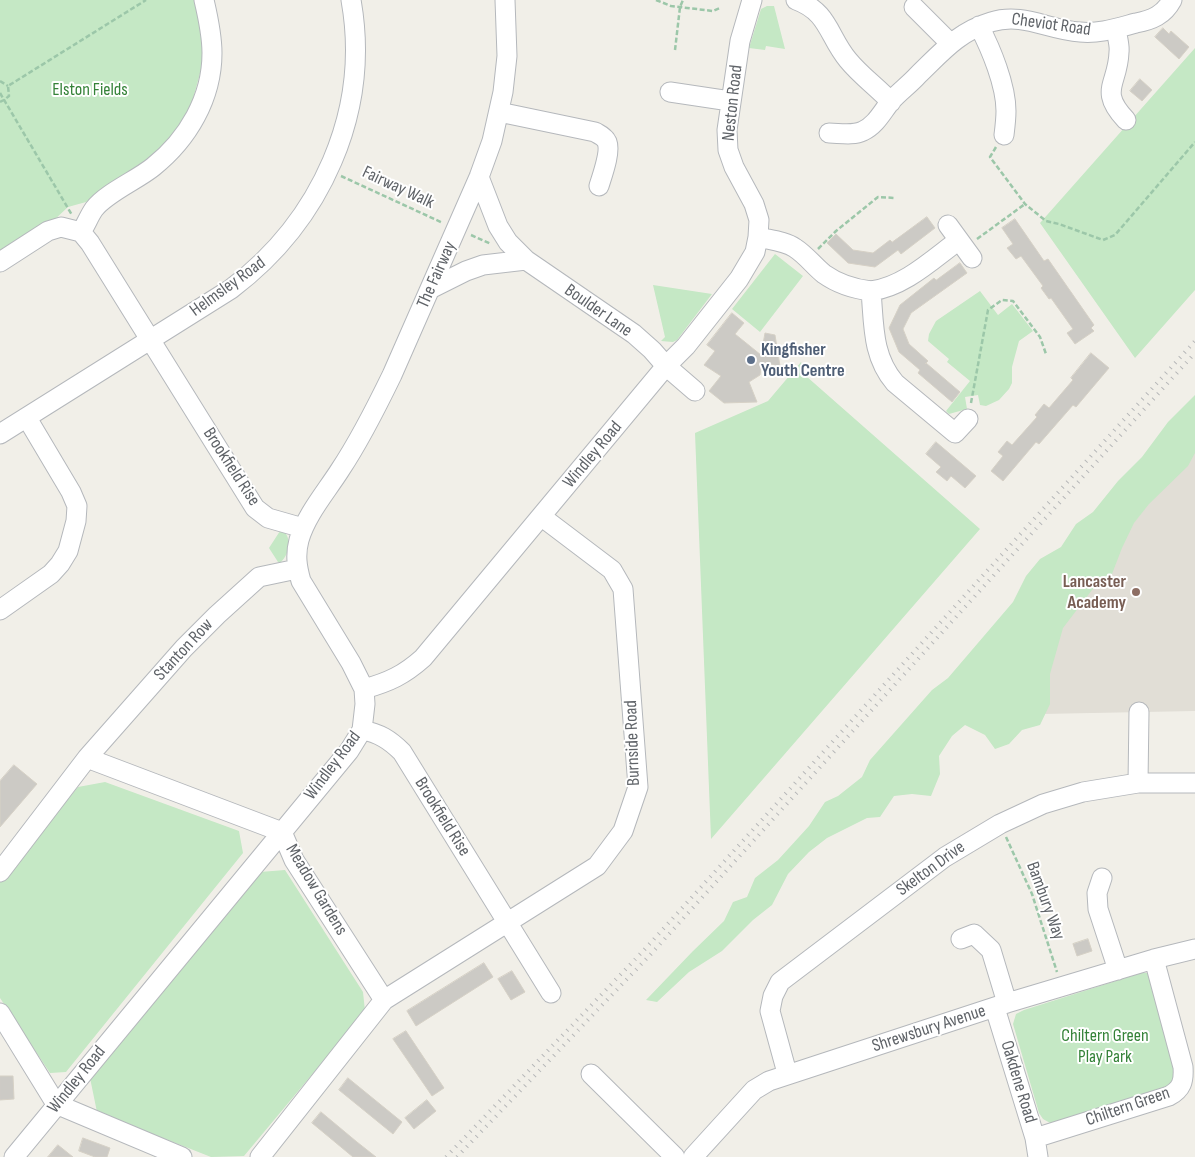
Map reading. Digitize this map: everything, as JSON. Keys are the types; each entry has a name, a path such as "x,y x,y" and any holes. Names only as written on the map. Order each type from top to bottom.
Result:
{"street":[{"path":"0,262 48,231 61,227 81,232 95,208 152,168 178,144 198,113 208,84 212,52 204,0"},
{"name":"Helmsley Road","path":"0,434 231,289 263,263 293,229 310,204 328,170 339,144 349,111 355,75 356,43 351,0"},
{"name":"The Fairway","path":"303,528 341,470 376,408 479,176 492,141 499,112 507,56 505,0"},
{"path":"796,0 808,4 818,12 848,60 891,102"},
{"name":"Cheviot Road","path":"829,133 862,132 872,125 891,102 950,43 960,34 979,26 1005,18 1015,18 1079,32 1116,29 1148,21 1159,15 1172,0"},
{"name":"Neston Road","path":"666,366 686,346 739,279 755,252 759,220 754,204 734,167 728,150 727,130 740,41 750,6"},
{"path":"914,7 950,43"},
{"path":"979,26 988,43 1005,95 1004,135"},
{"path":"1116,29 1119,51 1110,89 1110,99 1116,110 1126,120"},
{"path":"670,92 730,101"},
{"path":"499,112 595,132 603,136 607,143 608,151 599,186"},
{"name":"Boulder Lane","path":"479,176 498,226 508,242 526,260 634,334 666,366 696,391"},
{"name":"Brookfield Rise","path":"81,232 152,340 255,508 268,518 303,528"},
{"path":"758,237 788,244 796,248 836,281 854,288 871,291 881,290 895,284 961,243"},
{"path":"430,289 466,271 483,265 526,260"},
{"path":"871,291 878,355 888,375 955,433 968,419"},
{"name":"Windley Road","path":"14,1157 349,751 362,730 366,704 364,689 400,676 423,658 666,366"},
{"path":"0,610 51,574 60,564 68,551 76,521 77,506 71,492 27,418"},
{"name":"Burnside Road","path":"384,1000 597,866 623,831 638,786 623,589 612,570 542,517"},
{"path":"303,528 296,554 297,569 307,593 351,663 364,689"},
{"name":"Stanton Row","path":"87,758 184,648 250,584 259,577 297,569"},
{"path":"1138,712 1138,783"},
{"name":"Brookfield Rise","path":"362,730 373,732 391,741 402,752 551,993"},
{"path":"0,872 87,758"},
{"name":"Meadow Gardens","path":"87,758 282,832 294,860 384,1000"},
{"name":"Skelton Drive","path":"787,1073 770,1011 773,996 780,982 946,857 1000,824 1043,804 1083,792 1138,783 1195,783"},
{"path":"1102,878 1097,893 1098,909 1118,970"},
{"name":"Oakdene Road","path":"961,939 974,934 991,950 1001,1006 1035,1138 1038,1157"},
{"name":"Shrewsbury Avenue","path":"692,1157 754,1090 768,1081 787,1073 1118,970 1195,948"},
{"name":"Chiltern Green","path":"1035,1138 1168,1096 1176,1092 1184,1080 1184,1067 1154,959"},
{"path":"260,1157 384,1000"},
{"path":"0,1013 56,1104 182,1157"},
{"path":"592,1074 675,1157"}],"path":[{"path":"8,86 146,0"},
{"path":"656,0 680,7 714,11 720,8"},
{"path":"675,50 680,7 683,0"},
{"path":"0,81 8,86"},
{"path":"0,102 8,96 8,86"},
{"path":"0,93 68,206 81,232"},
{"path":"1004,135 990,157 1025,204 1046,222 1059,224 1097,239 1108,239 1115,235 1195,142"},
{"name":"Fairway Walk","path":"328,170 456,229"},
{"path":"808,259 836,231 878,197 895,198"},
{"path":"961,243 1025,204"},
{"path":"968,419 988,310 1002,300 1013,301 1040,337 1046,354"},
{"name":"Bambury Way","path":"1000,824 1032,894 1062,988"}],"shaded area":[{"name":"Lancaster Academy","path":"1195,443 1195,711 1041,714 989,709"}],"green space":[{"name":"Elston Fields","path":"0,0 195,0 202,38 202,66 190,110 179,127 158,152 86,202 68,207 52,222 0,254"},
{"path":"767,6 774,6 785,49 766,46 765,50 749,48 761,9"},
{"path":"1195,48 1195,290 1135,358 1040,223"},
{"path":"775,254 803,276 760,332 732,309"},
{"path":"653,285 712,294 677,340 673,342 661,341 665,337"},
{"path":"980,291 998,315 1012,304 1033,331 1019,341 1012,367 1012,383 999,400 986,406 980,405 978,395 965,397 967,409 949,414 946,411 970,381 947,362 949,359 928,341 929,334 936,321"},
{"path":"801,362 806,376 980,529 711,839 695,433 768,401"},
{"path":"1195,395 1195,453 1188,466 1149,504 1134,523 1112,574 1092,590 1063,628 1050,674 1050,704 1040,725 1022,730 1009,744 995,749 985,735 965,725 952,736 939,756 940,774 931,796 912,794 894,796 880,817 867,818 827,838 809,852 788,874 772,905 753,920 722,951 689,972 657,1002 646,1000 724,921 733,902 747,897 755,878 778,860 809,826 825,802 838,796 862,777 870,760 932,690 948,678 1013,602 1026,576 1040,559 1061,547 1076,524 1093,512 1118,481 1142,457 1168,422"},
{"path":"283,530 288,538 289,546 284,558 281,562 278,562 269,548 280,531"},
{"path":"105,782 239,831 243,853 66,1072 50,1073 0,998 0,882 78,787"},
{"path":"285,870 363,992 365,1011 244,1156 211,1157 97,1112 90,1078 260,872"},
{"name":"Chiltern Green Play Park","path":"1141,973 1148,973 1155,980 1177,1072 1174,1084 1166,1091 1052,1124 1043,1119 1039,1113 1013,1024 1016,1014"}],"building":[{"path":"1163,28 1169,34 1171,31 1189,47 1179,59 1155,37"},
{"path":"1140,79 1152,90 1142,101 1130,91"},
{"path":"927,217 935,228 901,254 898,250 875,267 848,263 827,243 836,234 853,250 873,253"},
{"path":"1015,219 1044,261 1048,259 1094,325 1091,328 1094,331 1075,344 1067,333 1073,329 1051,298 1049,299 1041,288 1043,286 1021,256 1016,259 1007,248 1013,244 1002,228"},
{"path":"960,263 967,273 911,313 903,329 909,344 928,361 926,363 960,392 952,402 918,373 920,370 899,352 889,328 900,305 934,278 936,280"},
{"name":"Kingfisher Youth Centre","path":"732,313 744,323 735,334 761,355 765,333 775,335 780,366 762,363 760,375 749,382 757,402 724,403 709,391 721,376 704,365 715,351 707,345"},
{"path":"1091,353 1109,368 1076,407 1073,405 1039,444 1036,442 1003,481 991,471 1003,456 998,452 1007,441 1012,445 1037,417 1035,415 1044,404 1049,408 1073,380 1071,378"},
{"path":"936,442 976,476 965,488 951,476 947,481 936,472 941,467 926,454"},
{"path":"14,765 37,784 0,827 0,781"},
{"path":"1088,939 1092,951 1077,956 1073,944"},
{"path":"484,963 493,977 416,1026 407,1011"},
{"path":"512,971 525,992 511,1000 498,979"},
{"path":"406,1031 444,1088 432,1096 393,1039"},
{"path":"0,1076 13,1076 14,1099 0,1100"},
{"path":"348,1078 402,1122 393,1134 339,1090"},
{"path":"427,1100 436,1111 414,1129 405,1118"},
{"path":"321,1112 376,1157 353,1157 312,1123"},
{"path":"83,1138 110,1148 107,1157 95,1157 79,1151"},
{"path":"58,1145 73,1157 48,1157"}],"railway":[{"path":"446,1157 645,949 1195,341"},
{"path":"457,1157 651,954 1195,353"}],"place":[{"name":"Kingfisher Youth Centre","path":"751,360"},
{"name":"Lancaster Academy","path":"1136,592"}]}
